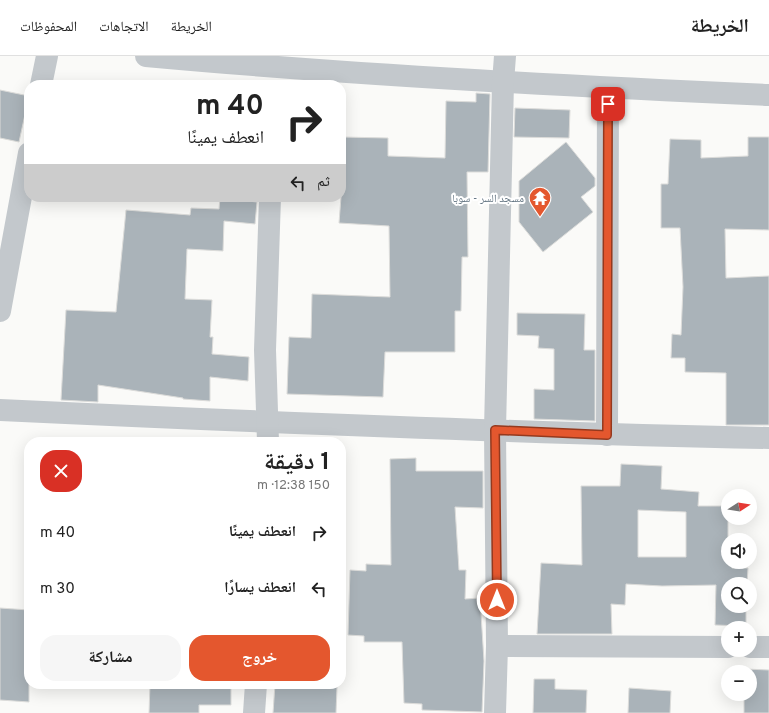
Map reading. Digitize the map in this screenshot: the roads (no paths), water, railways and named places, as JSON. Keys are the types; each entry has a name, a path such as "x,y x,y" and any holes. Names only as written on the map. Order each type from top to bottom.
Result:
{"street":[{"path":"42,80 47,56"},
{"path":"146,56 277,70 769,95"},
{"path":"495,713 497,646 495,430 503,82 505,56"},
{"path":"607,435 608,88"},
{"path":"0,311 24,180"},
{"path":"268,432 266,350 270,202"},
{"path":"0,410 268,432 495,430 607,435 769,438"},
{"path":"497,646 721,647"},
{"path":"757,647 769,647"},
{"path":"254,713 256,689"}],"place":[{"name":"مسجد السر - سوبا","path":"540,218"}]}
